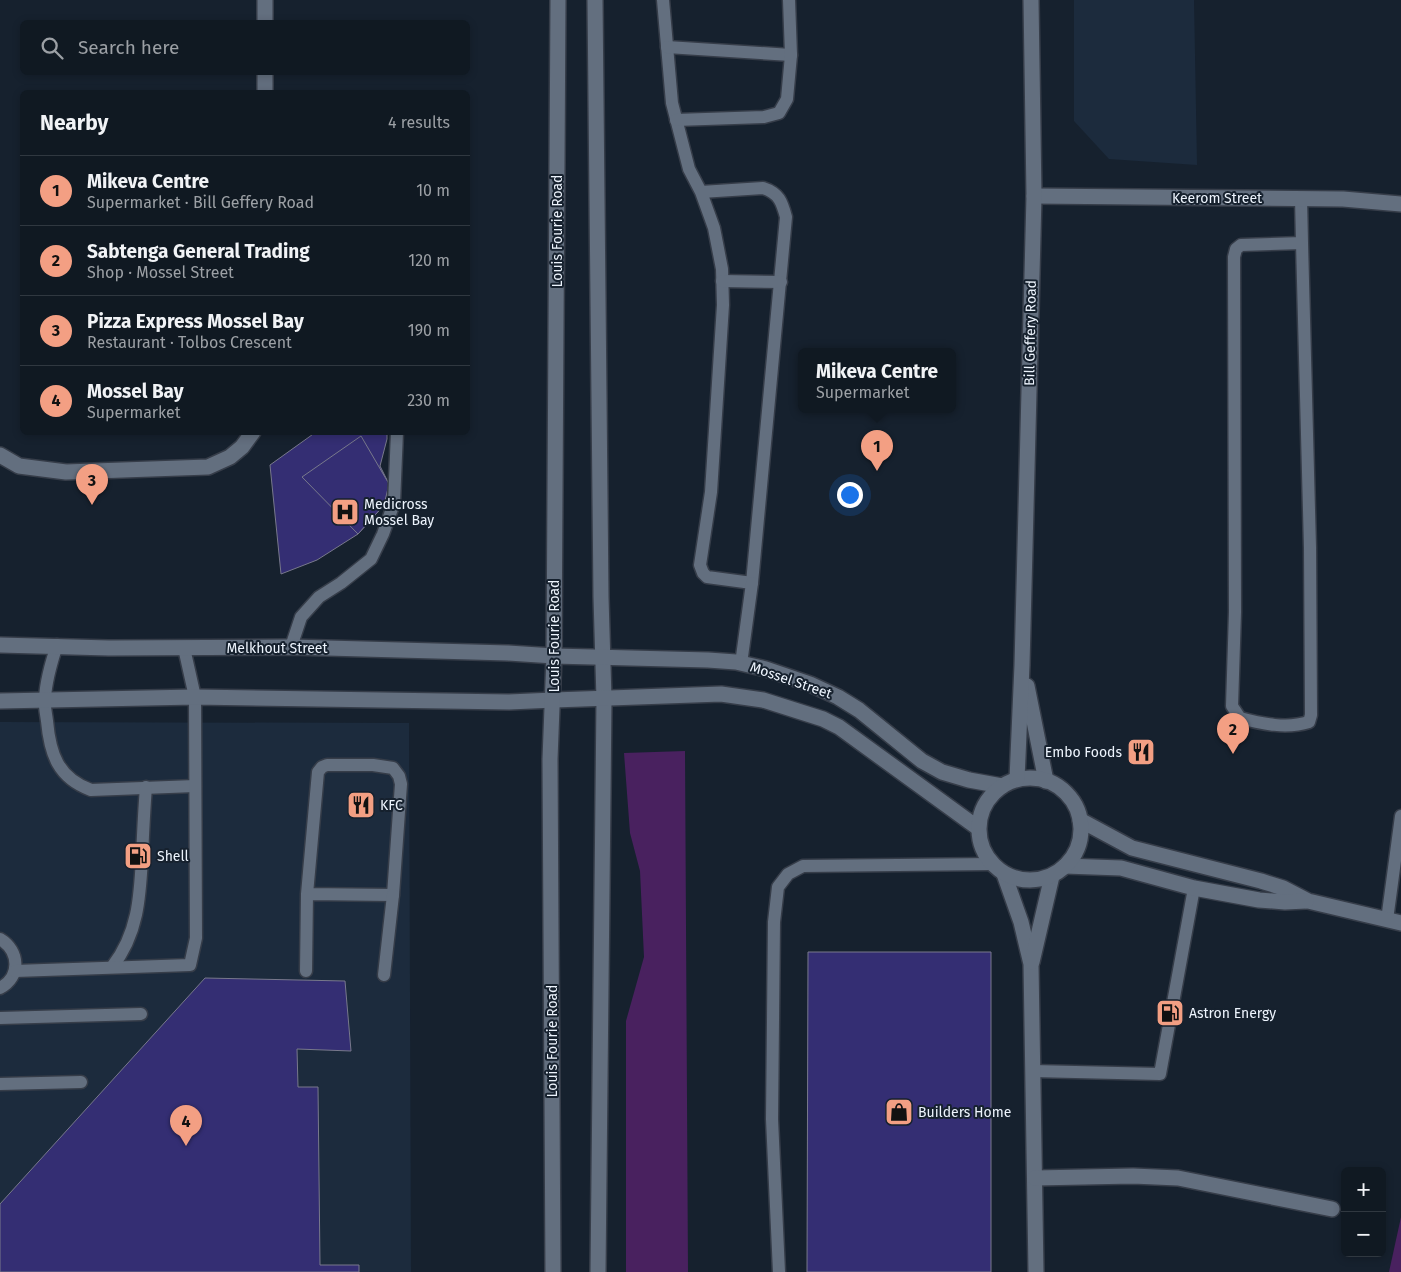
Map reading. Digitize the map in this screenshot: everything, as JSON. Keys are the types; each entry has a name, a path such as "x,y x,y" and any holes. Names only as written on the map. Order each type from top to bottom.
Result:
{"street":[{"path":"264,0 264,20"},
{"name":"Louis Fourie Road","path":"553,1272 550,760 554,700 558,0"},
{"path":"595,0 601,557 604,656 598,1272"},
{"name":"Bill Geffery Road","path":"1017,779 1022,665 1034,196 1032,0"},
{"path":"264,75 264,90"},
{"name":"Keerom Street","path":"1034,196 1301,198 1343,199 1401,204"},
{"path":"0,455 19,466 66,472 208,467 230,457 242,447 251,435"},
{"name":"Melkhout Street","path":"0,644 109,648 291,647 554,656"},
{"name":"Mossel Street","path":"554,656 708,660 741,664 774,672 810,684 838,697 859,710 922,760 942,772 969,780 1002,786"},
{"name":"Bill Geffery Road","path":"1022,665 1046,780"},
{"name":"Mossel Street","path":"554,700 721,694 763,700 839,726 978,828"},
{"path":"0,701 195,697 509,702 554,700"},
{"path":"1033,778 1046,780 1058,787 1076,807 1080,820 1080,836 1075,852 1065,866 1052,876 1036,880 1019,880 1004,874 992,864 982,847 978,828 983,809 988,800 1002,786 1017,779 1033,778"},
{"path":"1080,820 1132,848 1261,881 1283,888 1308,901 1394,922"},
{"path":"1065,866 1121,868 1194,888 1259,900 1308,901"},
{"path":"1004,874 1021,922 1031,964 1036,1272"},
{"path":"1031,964 1052,876"},
{"path":"1035,1178 1134,1176 1178,1178 1332,1209"}],"lane":[{"path":"663,0 672,103 689,169 701,192 714,228 722,269 723,305 711,492 700,565 703,573 707,576 752,584"},
{"path":"676,120 764,118 779,113 785,106 787,99 791,54 789,0"},
{"path":"667,47 791,54"},
{"path":"701,192 763,188 772,191 778,196 784,207 786,217 752,584 741,664"},
{"path":"1301,198 1310,548 1311,715 1309,722 1299,725 1263,724 1240,718 1232,706 1236,612 1234,258 1236,249 1241,245 1302,243"},
{"path":"722,281 781,282"},
{"path":"291,647 301,617 319,597 341,583 371,559 383,534 394,503 398,435"},
{"path":"57,645 50,668 44,700 48,739 54,756 66,775 78,785 92,790 195,786"},
{"path":"15,971 190,965 196,938 195,697 184,648"},
{"path":"306,971 307,894 318,772 327,765 373,765 393,768 399,776 401,784 393,895 384,975"},
{"path":"112,967 122,955 137,918 146,787"},
{"path":"1394,922 1401,816"},
{"path":"779,1272 772,1119 774,922 778,887 788,874 803,866 992,864"},
{"path":"1033,1071 1160,1074 1194,888"},
{"path":"307,894 393,895"},
{"path":"0,939 11,948 16,963 12,979 0,988"},
{"path":"0,1018 142,1014"},
{"path":"0,1084 81,1082"}],"shaded area":[{"path":"1074,0 1194,0 1197,165 1109,159 1074,121"},
{"path":"0,722 409,723 411,1272 0,1272"},
{"path":"685,751 688,1272 626,1272 626,1021 644,957 640,871 630,833 624,753"},
{"path":"1401,1217 1401,1272 1389,1272"}],"building":[{"path":"312,435 387,435 380,466 389,484 384,505 358,534 317,560 281,574 270,465"},
{"path":"361,436 389,484 384,505 358,534 302,477"},
{"name":"Builders Home","path":"808,952 991,952 991,1272 807,1272"},
{"path":"205,978 345,981 351,1051 297,1049 298,1087 318,1087 320,1265 359,1265 359,1272 0,1272 0,1204"}],"place":[{"name":"Mikeva Centre","path":"877,471"},
{"name":"Pizza Express Mossel Bay","path":"92,505"},
{"name":"Medicross Mossel Bay","path":"345,512"},
{"name":"Embo Foods","path":"1141,752"},
{"name":"Sabtenga General Trading","path":"1233,754"},
{"name":"KFC","path":"361,805"},
{"name":"Shell","path":"138,856"},
{"name":"Astron Energy","path":"1170,1013"},
{"name":"Builders Home","path":"899,1112"},
{"name":"Mossel Bay","path":"186,1146"}]}
